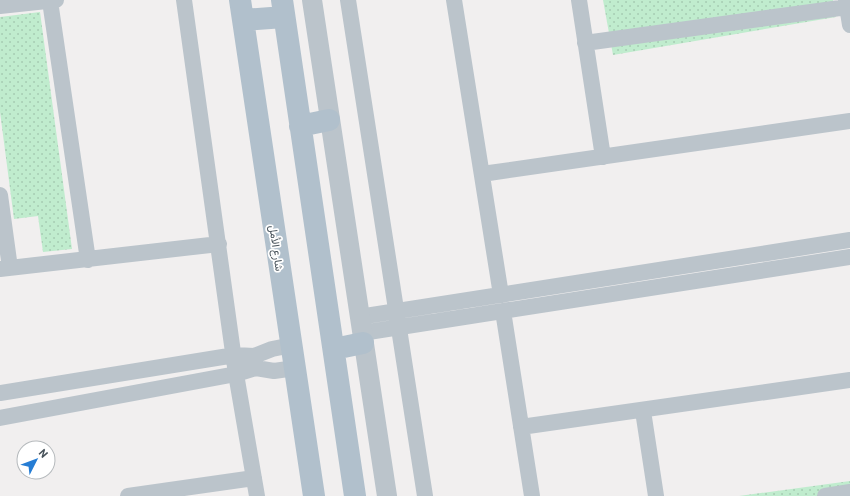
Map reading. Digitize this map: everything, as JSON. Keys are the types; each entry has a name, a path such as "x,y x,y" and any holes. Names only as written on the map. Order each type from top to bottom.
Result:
{"main road":[{"path":"242,10 283,8 355,496"},
{"name":"شارع الأمل","path":"242,10 285,369 314,496"},
{"path":"300,126 329,120"},
{"path":"334,349 362,331"}],"street":[{"path":"0,6 53,0 88,260"},
{"path":"184,0 235,355 236,374 258,496"},
{"path":"312,0 387,496"},
{"path":"348,0 425,496"},
{"path":"454,0 532,496"},
{"path":"579,0 603,157"},
{"path":"585,43 847,3 850,25"},
{"path":"482,174 850,121"},
{"path":"0,195 5,269 219,244"},
{"path":"502,303 850,240"},
{"path":"362,331 397,319 502,303 850,257"},
{"path":"0,392 235,355 254,356 282,347"},
{"path":"0,418 236,374 256,368 285,369"},
{"path":"521,427 642,411 850,380"},
{"path":"642,411 656,496"},
{"path":"128,496 254,478"},
{"path":"825,496 850,492"}],"green space":[{"path":"603,0 833,0 836,17 613,55"},
{"path":"40,12 72,249 43,252 38,216 14,219 0,112 0,17"},
{"path":"850,481 850,496 739,496"}]}
